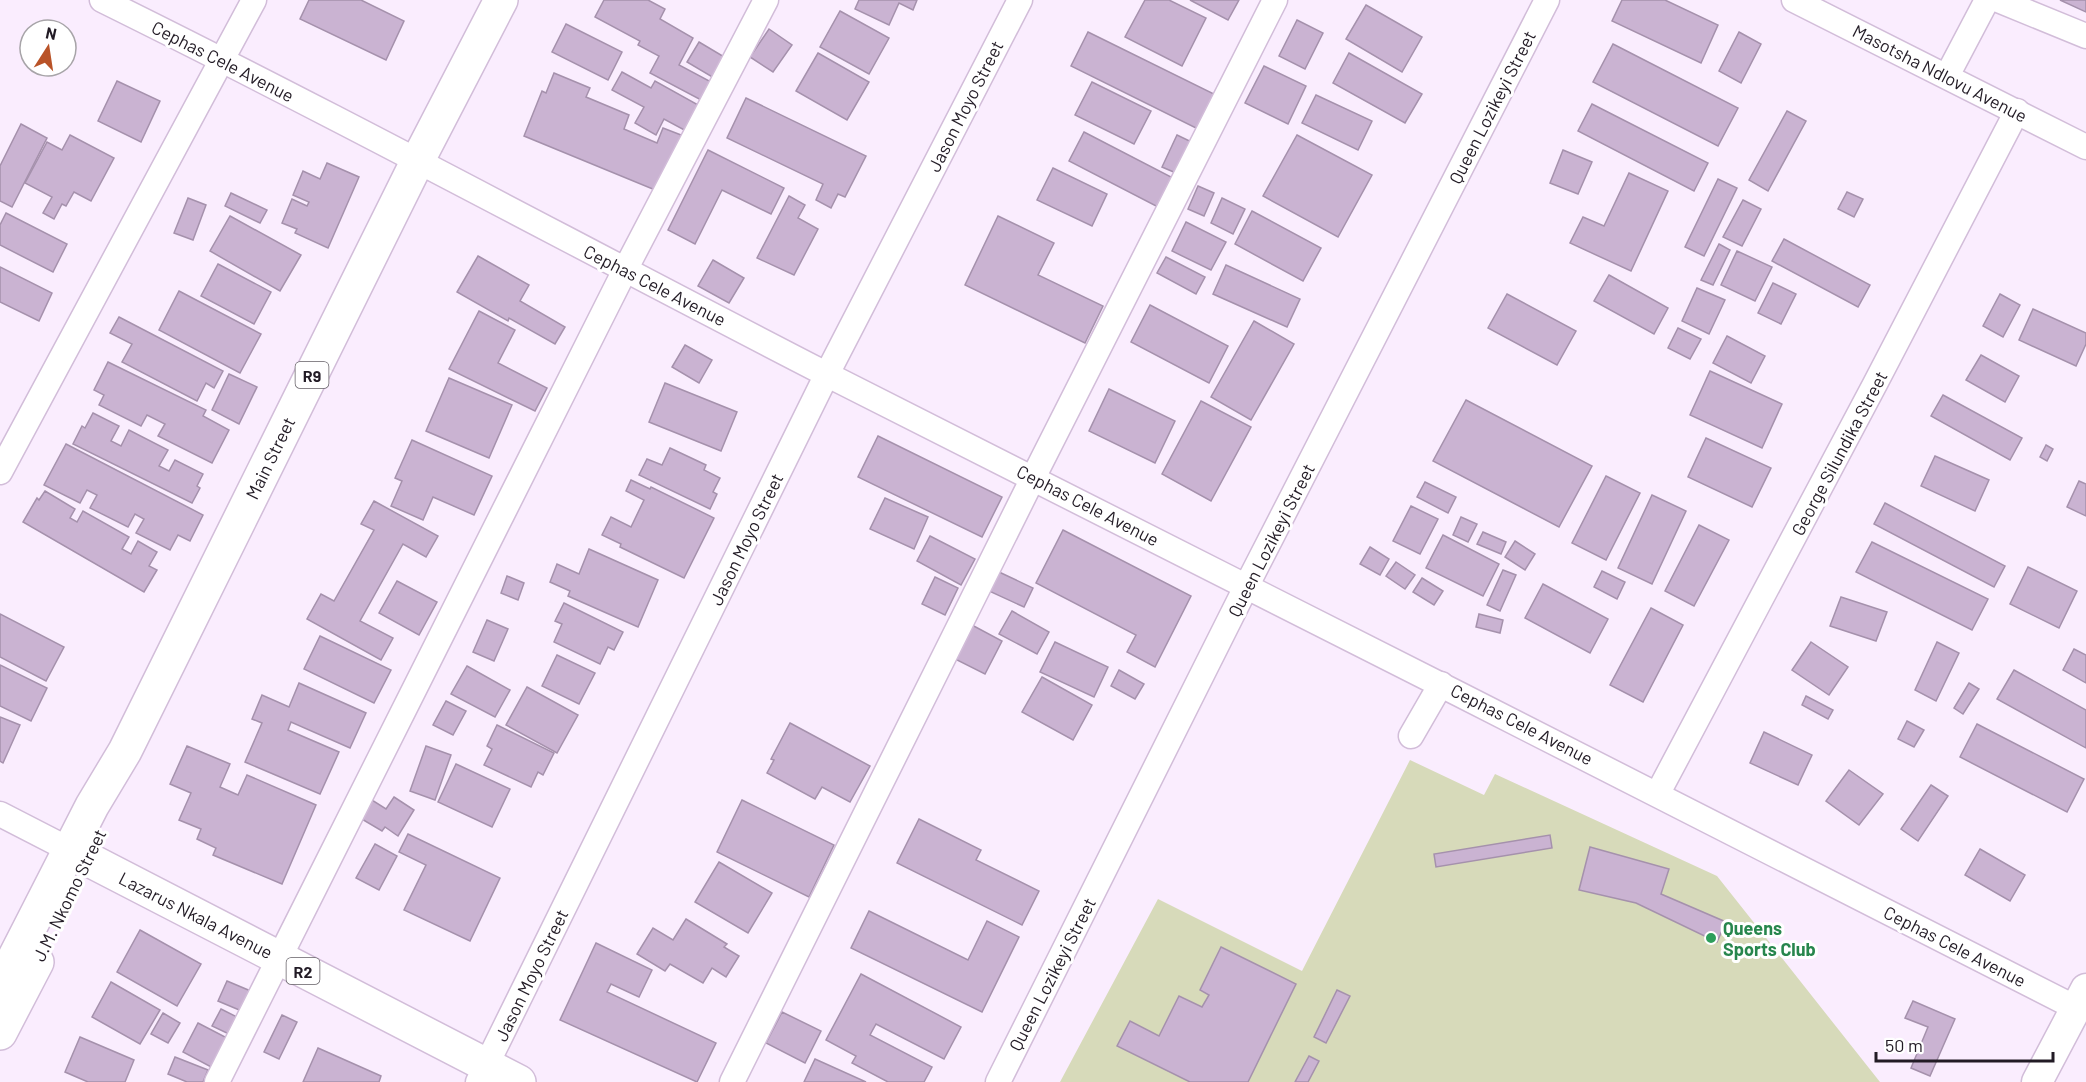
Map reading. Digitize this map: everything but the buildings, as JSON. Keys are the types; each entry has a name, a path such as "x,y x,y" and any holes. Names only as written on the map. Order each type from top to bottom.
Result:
{"highway":[{"name":"Main Street","path":"79,854 108,778 125,751 417,162 501,0"},
{"name":"Lazarus Nkala Avenue","path":"79,854 280,958 483,1074 519,1082"},
{"name":"J.M. Nkomo Street","path":"0,986 79,854"},
{"name":"J.M. Nkomo Street","path":"0,1033 79,854"}],"main road":[{"path":"2037,1082 2081,998"}],"street":[{"name":"Cephas Cele Avenue","path":"102,0 223,60 827,374 1441,684 1658,793 2081,998"},
{"path":"0,472 254,0"},
{"path":"217,1082 625,270 766,0"},
{"name":"Jason Moyo Street","path":"483,1074 827,374 1020,0"},
{"path":"732,1082 1033,478 1275,0"},
{"name":"Queen Lozikeyi Street","path":"998,1082 1247,585 1547,0"},
{"name":"Masotsha Ndlovu Avenue","path":"1794,0 2086,147"},
{"path":"1947,76 1987,0"},
{"path":"1998,0 2086,36"},
{"name":"George Silundika Street","path":"1658,793 2017,111"},
{"path":"1411,736 1441,684"},
{"name":"Lazarus Nkala Avenue","path":"0,814 79,854"}],"green space":[{"path":"1410,760 1484,795 1495,774 1717,876 1880,1082 1060,1082 1158,899 1302,971"}],"place":[{"name":"Queens Sports Club","path":"1711,938"}]}
